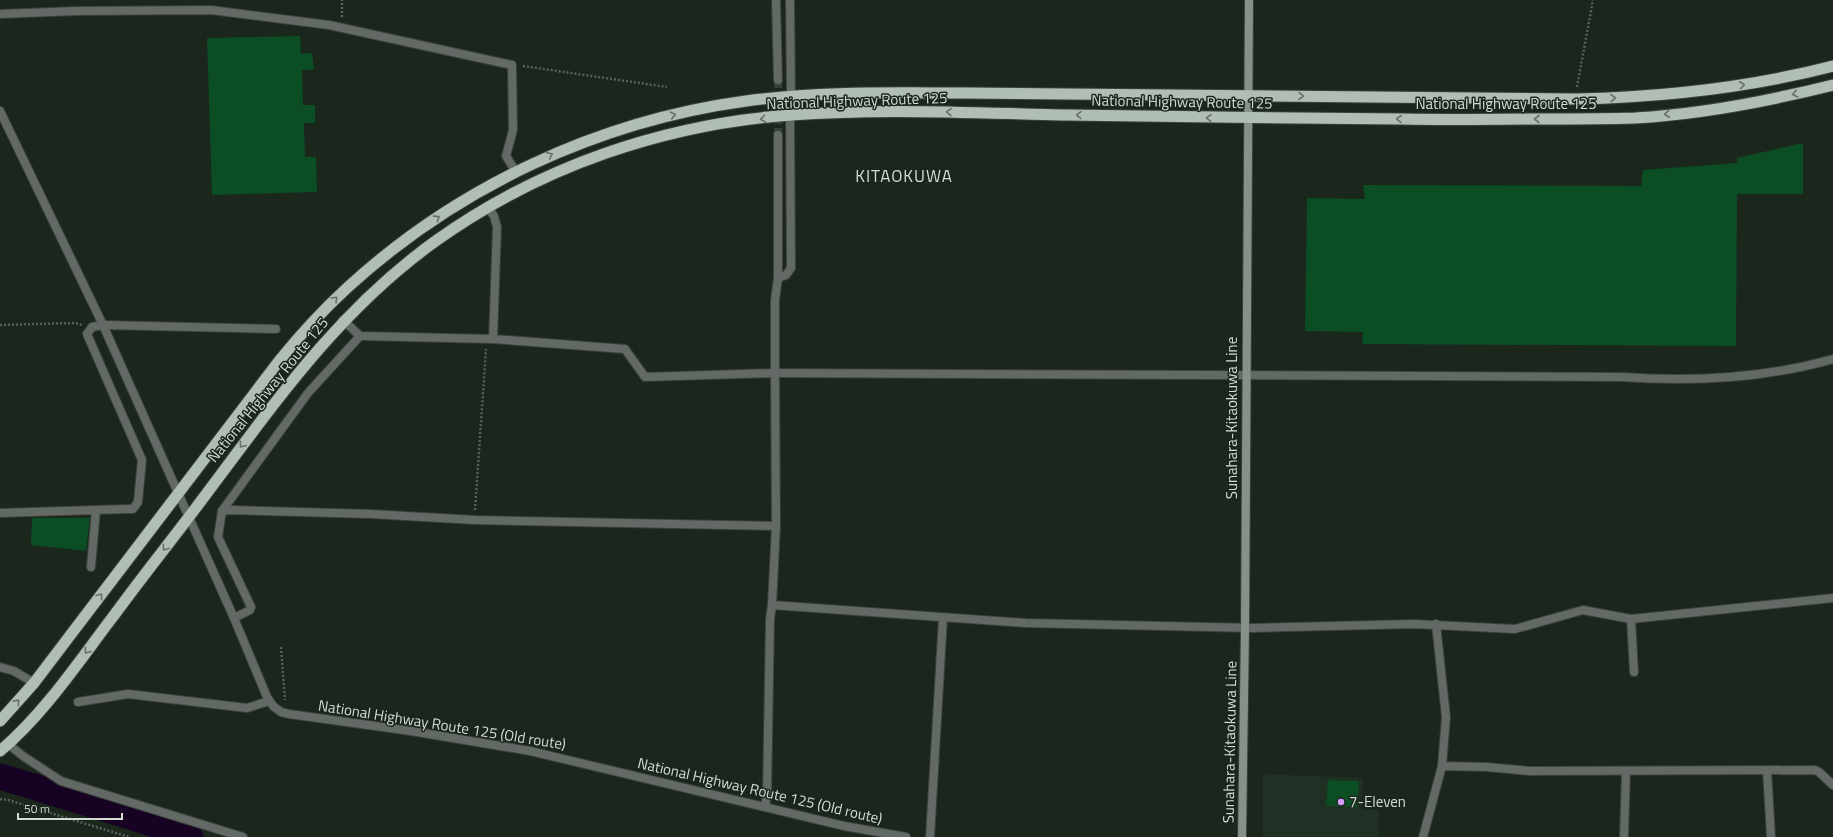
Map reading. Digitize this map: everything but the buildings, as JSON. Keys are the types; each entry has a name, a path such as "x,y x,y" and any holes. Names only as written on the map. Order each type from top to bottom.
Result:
{"highway":[{"name":"National Highway Route 125","path":"0,721 34,683 278,361 347,288 421,228 463,201 532,163 581,142 635,124 704,108 746,101 790,97 870,93 941,93 1576,99 1637,98 1763,82 1833,66"},
{"name":"National Highway Route 125","path":"4,748 42,708 71,672 281,393 343,320 399,269 431,244 487,207 538,180 590,158 640,141 699,127 790,115 908,111 1248,118 1438,120 1637,118 1764,101 1833,85"}],"main road":[{"name":"Sunahara-Kitaokuwa Line","path":"1242,837 1245,628 1249,0"}],"street":[{"path":"776,0 778,80"},
{"path":"790,0 790,97"},
{"path":"0,14 76,11 211,10 342,28 512,65 513,130 506,156 516,172"},
{"name":"National Highway Route 125 (Old route)","path":"0,111 103,325 234,618 269,701 281,712 411,731 530,751 844,826 906,837"},
{"path":"778,278 786,275 790,268 790,115"},
{"path":"765,807 767,795 770,619 776,526 774,373 775,300 778,278 778,135"},
{"path":"487,207 494,216 497,226 490,339"},
{"path":"343,320 360,336 490,339 626,349 645,378 774,373 1622,377 1667,380 1754,375 1833,359"},
{"path":"0,513 133,509 138,502 142,460 87,334 92,327 103,325 276,329"},
{"path":"234,618 250,610 251,607 218,537 222,511 308,393 360,336"},
{"path":"92,567 96,510"},
{"path":"222,511 232,510 363,514 475,520 776,526"},
{"path":"772,605 1026,623 1245,628 1378,624 1436,624 1514,629 1582,610 1631,619 1833,598"},
{"path":"930,837 943,618"},
{"path":"1631,619 1634,672"},
{"path":"1423,837 1442,766 1446,717 1436,624"},
{"path":"0,667 14,671 34,683"},
{"path":"78,702 128,694 247,708 269,701"},
{"path":"4,748 23,756 61,781 243,837"},
{"path":"1442,766 1487,767 1530,772 1815,770 1833,785"},
{"path":"1767,770 1771,837"},
{"path":"1624,837 1626,771"}],"path":[{"path":"342,0 342,28"},
{"path":"1576,99 1593,0"},
{"path":"512,65 667,87"},
{"path":"0,325 75,323 92,327"},
{"path":"475,520 490,339"},
{"path":"281,647 285,700"},
{"path":"0,799 8,800 129,837"}],"shaded area":[{"path":"1263,774 1363,778 1362,810 1379,810 1379,837 1263,837"}],"waterway":[{"path":"0,776 58,793 191,837"},
{"path":"0,788 159,837"}],"tunnel":[{"path":"778,80 778,135"}],"place":[{"name":"7-Eleven","path":"1341,802"}],"district":[{"name":"KITAOKUWA","path":"904,176"}]}
